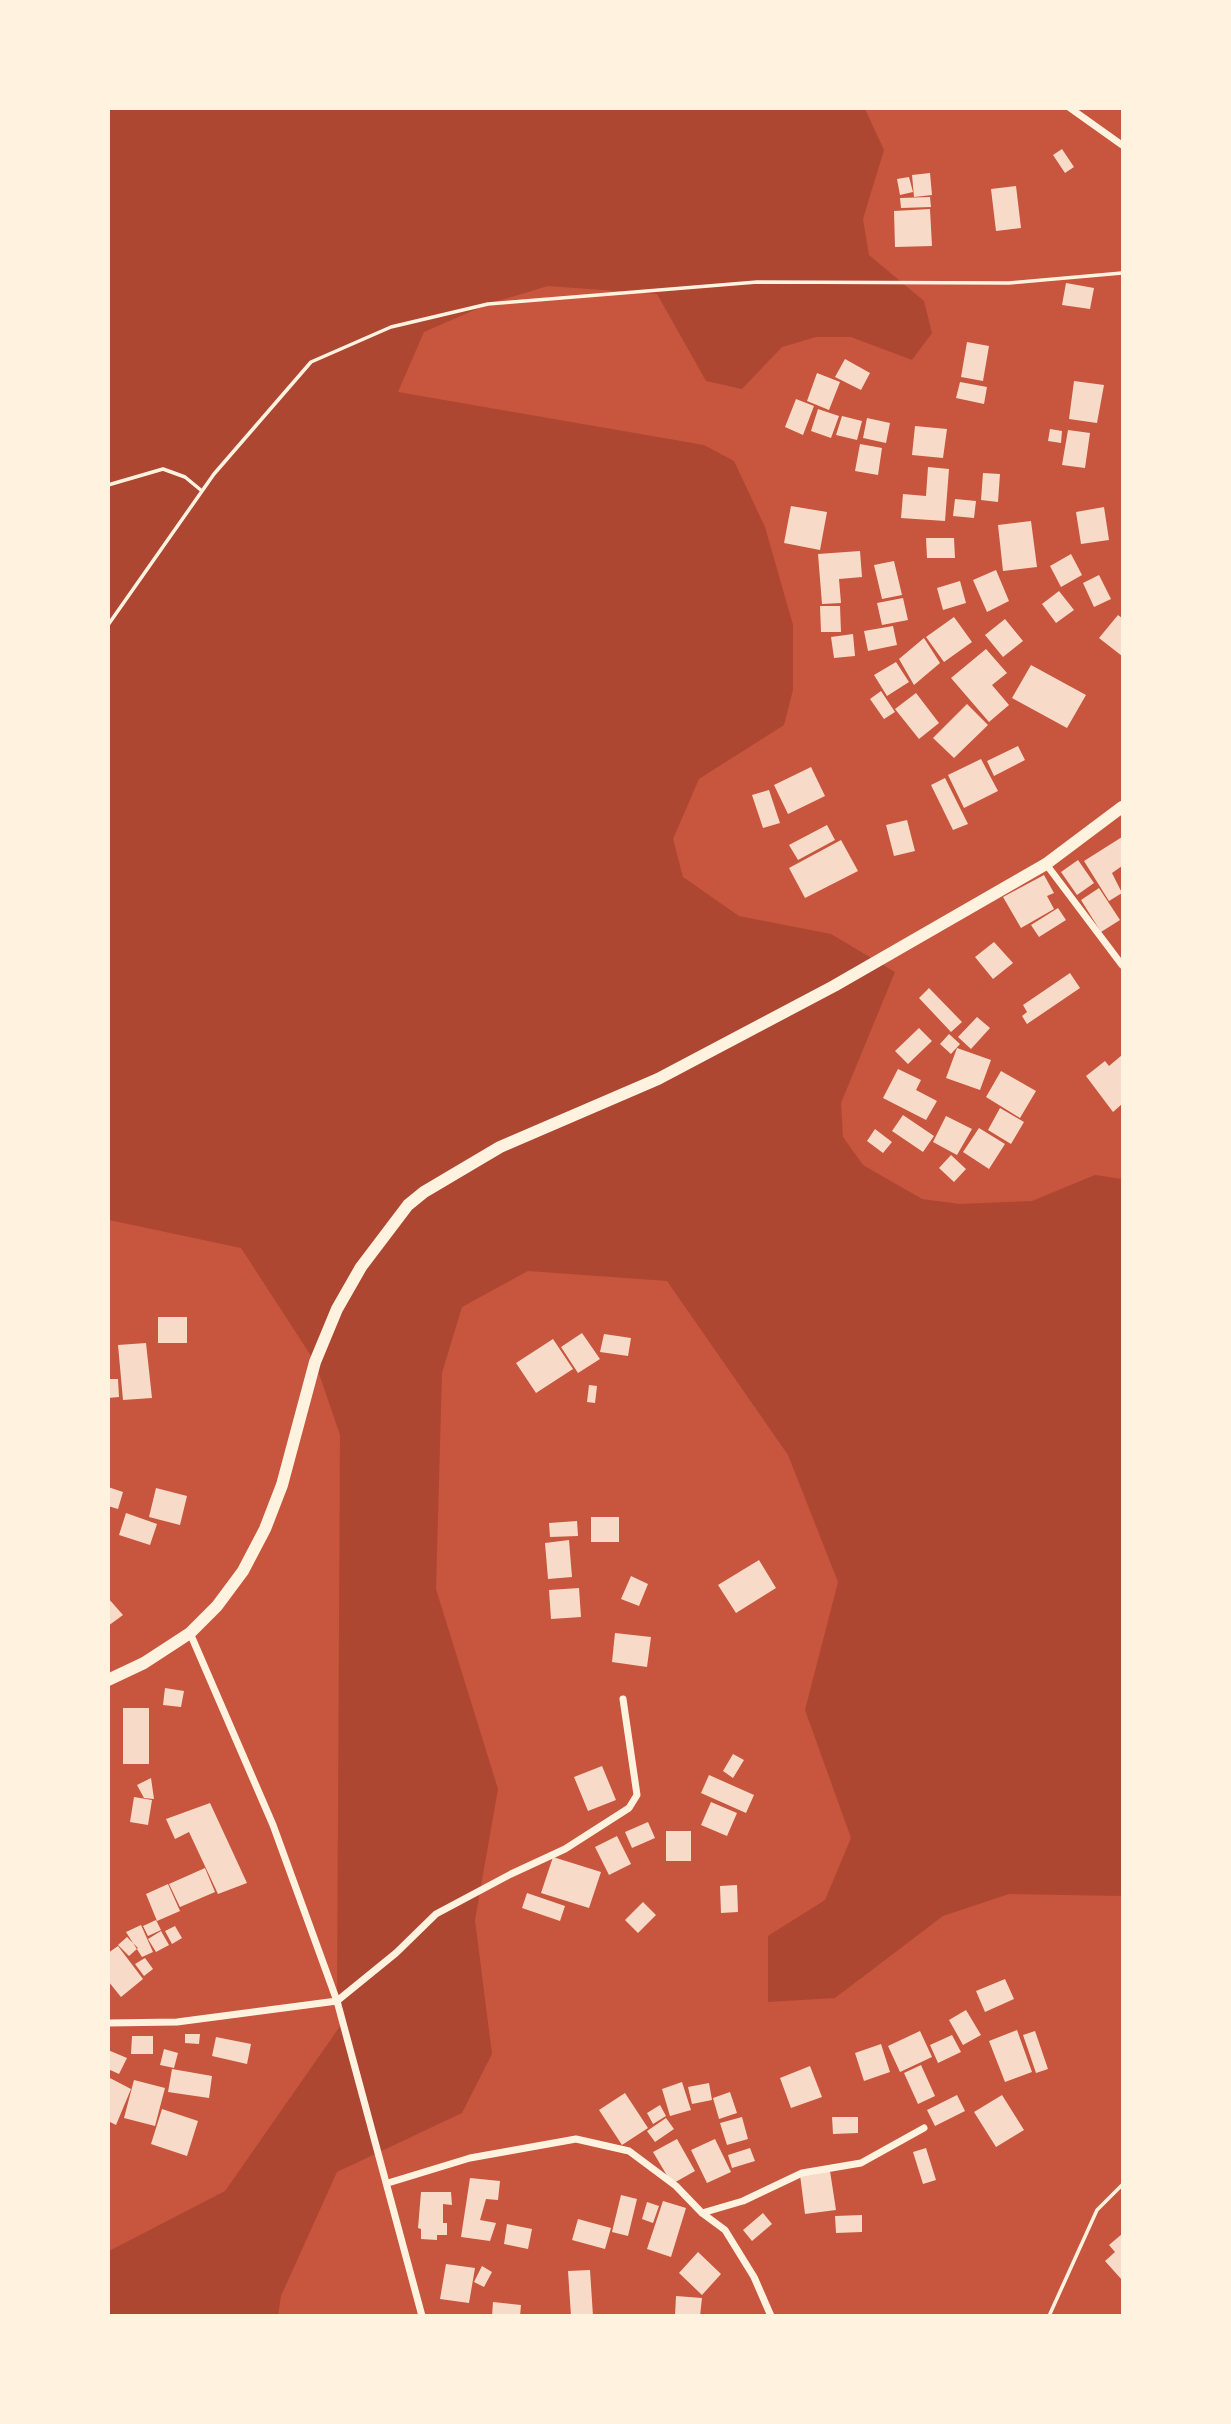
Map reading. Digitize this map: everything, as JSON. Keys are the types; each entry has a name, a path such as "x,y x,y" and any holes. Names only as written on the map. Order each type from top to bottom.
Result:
{"highway":[{"path":"108,1679 144,1663 190,1633 217,1605 236,1579 265,1530 282,1485 315,1362 337,1309 375,1248 408,1205 424,1192 500,1147 658,1079 834,986 1046,864 1122,807"}],"street":[{"path":"1070,108 1122,145"},
{"path":"1046,864 1122,965"},
{"path":"190,1633 273,1825 337,2001 422,2315"},
{"path":"108,2023 177,2022 337,2001 396,1953 436,1914 565,1849 629,1808 637,1794 623,1699"},
{"path":"702,2213 743,2201 802,2173 861,2163 924,2128"},
{"path":"388,2183 470,2158 576,2139 629,2151 676,2186 702,2213 726,2230 754,2277 771,2315"}],"path":[{"path":"108,625 202,491 311,362 391,327 488,304 757,282 1009,283 1122,273"},
{"path":"108,485 163,469 184,477 202,491"},
{"path":"1049,2315 1097,2210 1122,2185"}],"shaded area":[{"path":"109,109 865,109 884,150 863,219 869,255 924,301 932,333 912,360 851,337 816,337 782,347 742,389 706,381 657,294 548,286 488,304 424,332 398,392 704,445 734,461 765,527 793,625 793,690 784,725 699,779 673,839 683,877 739,916 831,934 895,972 841,1103 843,1137 863,1165 922,1199 960,1204 1032,1201 1095,1175 1122,1179 1122,1896 1009,1894 943,1916 835,1998 768,2002 768,1936 825,1900 851,1838 805,1710 838,1582 788,1455 667,1281 528,1271 462,1307 442,1373 436,1589 498,1789 475,1920 492,2054 462,2113 337,2172 281,2296 278,2315 109,2315 109,2251 225,2191 343,2022 337,2001 340,1435 315,1362 241,1248 109,1220"}],"building":[{"path":"1062,149 1074,167 1065,173 1053,155"},
{"path":"930,173 932,195 914,197 912,175"},
{"path":"909,177 913,192 900,195 897,179"},
{"path":"1016,186 1021,228 996,231 991,189"},
{"path":"930,197 931,207 901,208 900,198"},
{"path":"930,209 932,246 895,247 894,211"},
{"path":"1066,283 1094,288 1090,309 1062,305"},
{"path":"967,342 989,346 983,381 961,377"},
{"path":"845,359 870,373 861,390 835,377"},
{"path":"817,373 840,382 829,410 807,401"},
{"path":"1074,381 1104,385 1097,423 1069,419"},
{"path":"960,382 987,387 984,404 956,398"},
{"path":"796,399 814,406 803,435 785,427"},
{"path":"818,409 839,416 831,438 811,431"},
{"path":"842,416 862,421 857,440 836,435"},
{"path":"867,418 890,423 886,443 863,438"},
{"path":"915,426 947,429 943,458 912,455"},
{"path":"1050,429 1062,431 1061,443 1048,441"},
{"path":"1068,430 1090,433 1085,468 1062,465"},
{"path":"860,444 882,448 878,475 855,471"},
{"path":"928,467 949,469 945,521 901,518 903,494 926,496"},
{"path":"983,473 1000,474 998,502 981,500"},
{"path":"955,499 976,501 974,518 953,516"},
{"path":"791,506 827,512 820,550 784,543"},
{"path":"1104,507 1109,540 1081,544 1076,512"},
{"path":"1031,521 1037,567 1003,571 998,525"},
{"path":"926,538 954,538 955,558 927,558"},
{"path":"860,551 862,577 839,579 841,603 822,604 818,554"},
{"path":"1071,554 1082,575 1061,587 1050,566"},
{"path":"894,561 902,595 882,599 874,565"},
{"path":"996,570 1009,601 987,612 973,580"},
{"path":"1099,575 1111,599 1094,607 1083,583"},
{"path":"960,581 966,603 943,610 937,588"},
{"path":"1059,591 1074,610 1056,623 1042,604"},
{"path":"903,598 908,620 882,625 877,603"},
{"path":"820,606 840,606 841,632 821,632"},
{"path":"1118,615 1122,618 1122,656 1099,638"},
{"path":"954,617 972,642 944,662 926,637"},
{"path":"1005,619 1023,641 1003,657 985,635"},
{"path":"893,626 897,645 868,651 864,631"},
{"path":"853,634 855,656 834,658 831,637"},
{"path":"924,638 940,663 914,685 899,659"},
{"path":"986,649 1007,673 992,685 1009,705 989,722 951,678"},
{"path":"896,662 909,682 887,696 874,675"},
{"path":"1031,665 1086,695 1067,728 1012,698"},
{"path":"881,691 895,712 884,719 870,699"},
{"path":"916,693 939,723 919,739 895,709"},
{"path":"967,704 988,725 954,758 933,738"},
{"path":"1018,746 1025,760 994,776 987,761"},
{"path":"981,759 998,791 964,808 948,775"},
{"path":"811,767 825,796 788,814 774,785"},
{"path":"945,778 968,824 953,830 931,785"},
{"path":"769,790 780,823 763,828 752,795"},
{"path":"907,820 915,851 894,856 886,825"},
{"path":"827,825 835,840 798,860 789,845"},
{"path":"1122,837 1122,866 1112,873 1122,893 1109,901 1084,861"},
{"path":"841,840 858,871 805,898 789,868"},
{"path":"1078,860 1094,883 1077,895 1061,872"},
{"path":"1044,875 1054,893 1047,896 1054,909 1021,928 1003,897"},
{"path":"1099,888 1120,920 1101,932 1081,900"},
{"path":"1058,908 1066,920 1039,937 1031,925"},
{"path":"994,942 1013,963 993,979 975,957"},
{"path":"1070,973 1080,988 1027,1024 1022,1016 1027,1012 1023,1005"},
{"path":"929,988 962,1022 951,1032 919,998"},
{"path":"977,1017 990,1028 971,1049 958,1037"},
{"path":"919,1028 932,1041 908,1064 895,1051"},
{"path":"949,1034 960,1044 951,1054 940,1044"},
{"path":"957,1048 991,1060 980,1090 946,1078"},
{"path":"1122,1055 1122,1104 1113,1112 1086,1076 1105,1061 1109,1066"},
{"path":"898,1069 921,1080 916,1090 937,1101 926,1120 883,1098"},
{"path":"1001,1071 1036,1091 1020,1118 986,1097"},
{"path":"1000,1108 1024,1122 1011,1144 988,1130"},
{"path":"903,1115 934,1136 923,1152 892,1131"},
{"path":"946,1116 972,1129 957,1155 933,1142"},
{"path":"979,1128 1005,1144 989,1169 963,1152"},
{"path":"875,1129 892,1142 883,1153 867,1141"},
{"path":"951,1155 966,1169 954,1182 939,1168"},
{"path":"158,1317 187,1317 187,1343 158,1343"},
{"path":"582,1333 600,1359 578,1373 561,1347"},
{"path":"604,1334 631,1338 628,1356 600,1352"},
{"path":"553,1339 573,1369 536,1393 516,1363"},
{"path":"146,1343 152,1398 123,1400 118,1345"},
{"path":"108,1379 118,1379 119,1397 108,1398"},
{"path":"589,1385 597,1386 595,1403 587,1402"},
{"path":"108,1487 123,1492 118,1509 108,1506"},
{"path":"156,1488 187,1496 180,1525 149,1517"},
{"path":"126,1513 157,1524 150,1545 119,1535"},
{"path":"591,1517 619,1517 619,1542 591,1542"},
{"path":"577,1521 578,1536 550,1537 549,1523"},
{"path":"569,1540 572,1577 548,1579 545,1543"},
{"path":"759,1560 776,1588 736,1613 718,1585"},
{"path":"631,1576 648,1584 639,1606 621,1599"},
{"path":"579,1588 581,1617 551,1619 549,1590"},
{"path":"108,1598 123,1615 108,1626"},
{"path":"615,1633 651,1637 647,1667 612,1662"},
{"path":"165,1688 184,1691 181,1707 163,1705"},
{"path":"123,1708 149,1708 149,1764 123,1764"},
{"path":"733,1754 744,1760 733,1778 723,1771"},
{"path":"602,1766 616,1800 588,1811 574,1777"},
{"path":"709,1775 754,1795 746,1813 701,1793"},
{"path":"151,1778 154,1799 144,1798 137,1785"},
{"path":"134,1797 152,1800 148,1825 130,1822"},
{"path":"711,1802 737,1813 727,1836 701,1825"},
{"path":"210,1803 247,1883 218,1894 189,1832 175,1839 166,1819"},
{"path":"648,1822 655,1838 632,1848 625,1832"},
{"path":"666,1831 691,1831 691,1861 666,1861"},
{"path":"617,1836 631,1864 609,1875 595,1847"},
{"path":"553,1857 601,1872 589,1908 541,1893"},
{"path":"205,1868 215,1892 180,1907 169,1884"},
{"path":"168,1884 180,1911 157,1921 146,1894"},
{"path":"737,1885 738,1912 721,1913 720,1886"},
{"path":"527,1893 565,1906 560,1921 522,1908"},
{"path":"643,1902 656,1915 638,1933 625,1920"},
{"path":"156,1920 161,1930 148,1936 143,1926"},
{"path":"141,1925 153,1952 142,1957 126,1932"},
{"path":"175,1926 182,1938 172,1944 165,1931"},
{"path":"161,1931 169,1945 156,1952 148,1939"},
{"path":"127,1937 138,1948 129,1956 118,1945"},
{"path":"118,1946 143,1979 121,1997 108,1981 108,1953"},
{"path":"145,1958 153,1969 144,1976 135,1964"},
{"path":"1005,1979 1014,1999 985,2012 976,1991"},
{"path":"966,2010 981,2035 963,2045 949,2020"},
{"path":"1017,2030 1032,2072 1005,2082 989,2041"},
{"path":"920,2031 932,2057 900,2072 888,2046"},
{"path":"1035,2031 1048,2069 1036,2073 1023,2035"},
{"path":"185,2034 200,2034 199,2044 185,2043"},
{"path":"952,2035 961,2052 938,2063 930,2045"},
{"path":"132,2036 153,2036 153,2054 131,2054"},
{"path":"216,2037 251,2044 247,2064 212,2056"},
{"path":"881,2044 890,2072 864,2081 855,2053"},
{"path":"164,2049 178,2053 174,2068 160,2065"},
{"path":"108,2050 127,2058 119,2074 108,2069"},
{"path":"921,2065 935,2096 918,2104 904,2073"},
{"path":"810,2066 822,2097 791,2108 780,2078"},
{"path":"172,2069 212,2076 209,2098 168,2092"},
{"path":"108,2077 131,2089 116,2125 108,2121"},
{"path":"134,2080 165,2088 155,2126 124,2118"},
{"path":"682,2082 691,2110 670,2116 662,2089"},
{"path":"709,2083 712,2100 692,2104 688,2087"},
{"path":"730,2092 737,2113 719,2119 713,2098"},
{"path":"625,2093 648,2128 622,2145 599,2110"},
{"path":"957,2095 965,2111 935,2126 927,2110"},
{"path":"1002,2095 1024,2130 996,2147 974,2112"},
{"path":"660,2105 666,2116 653,2124 647,2113"},
{"path":"162,2109 198,2121 187,2156 151,2144"},
{"path":"742,2117 748,2139 727,2145 720,2123"},
{"path":"832,2117 858,2117 858,2133 833,2134"},
{"path":"666,2118 674,2129 655,2142 647,2131"},
{"path":"677,2139 695,2171 672,2184 653,2152"},
{"path":"715,2139 731,2172 707,2183 691,2150"},
{"path":"750,2148 755,2161 732,2168 728,2155"},
{"path":"926,2148 936,2180 923,2184 913,2152"},
{"path":"830,2171 836,2210 805,2214 800,2175"},
{"path":"470,2178 500,2181 498,2200 486,2199 480,2220 496,2223 490,2241 461,2237"},
{"path":"421,2192 451,2192 452,2205 443,2204 443,2223 447,2223 447,2235 437,2235 437,2240 421,2239 421,2229 418,2228"},
{"path":"621,2195 637,2199 628,2236 612,2232"},
{"path":"663,2201 686,2208 671,2257 647,2249"},
{"path":"647,2202 659,2206 653,2223 642,2219"},
{"path":"763,2213 772,2224 752,2241 743,2230"},
{"path":"862,2215 862,2232 836,2233 835,2216"},
{"path":"578,2219 611,2228 605,2249 572,2240"},
{"path":"507,2224 532,2229 528,2249 504,2244"},
{"path":"1122,2234 1122,2280 1105,2261 1115,2252 1109,2245"},
{"path":"698,2252 721,2274 702,2295 679,2273"},
{"path":"446,2264 475,2268 469,2303 440,2299"},
{"path":"482,2266 492,2272 484,2287 474,2282"},
{"path":"590,2270 593,2316 571,2316 568,2271"},
{"path":"676,2296 702,2298 700,2316 675,2316"},
{"path":"493,2302 521,2305 520,2316 492,2316"}]}
